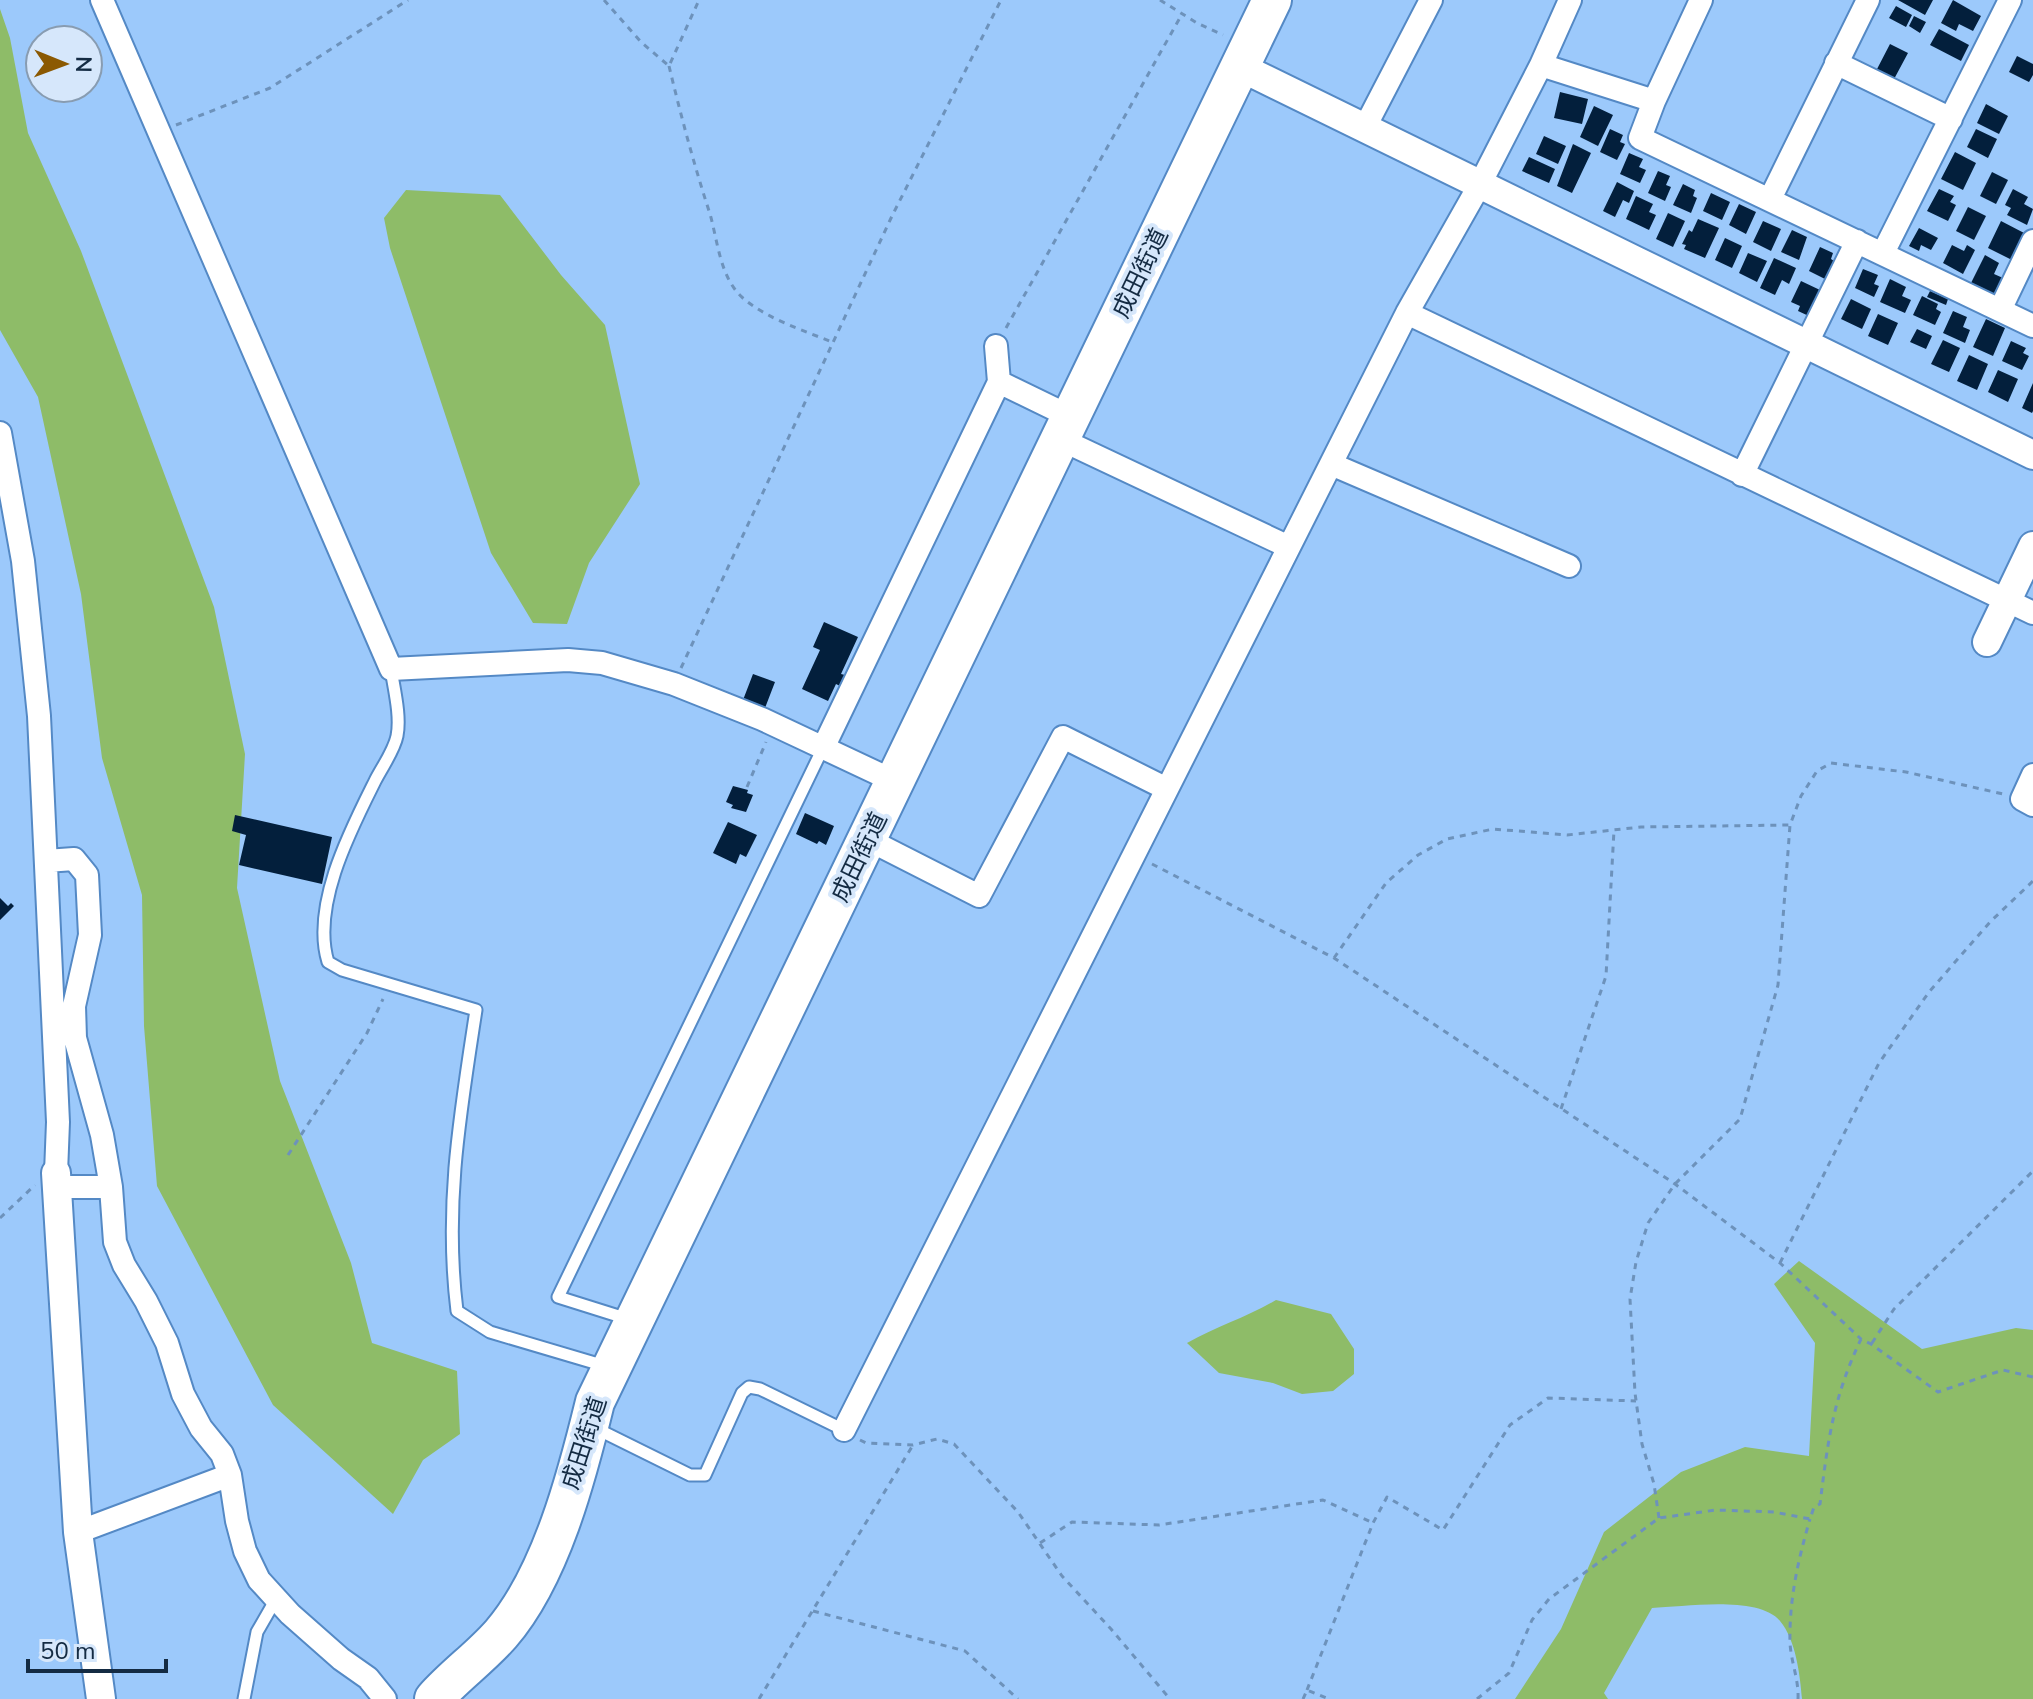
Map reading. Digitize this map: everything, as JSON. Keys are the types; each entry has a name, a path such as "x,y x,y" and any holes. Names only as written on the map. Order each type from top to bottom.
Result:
{"highway":[{"name":"成田街道","path":"434,1699 501,1634 533,1588 551,1550 595,1402 1272,0"}],"street":[{"path":"102,0 391,669 568,660 602,663 674,684 774,724 896,782"},
{"path":"1364,129 1431,0"},
{"path":"844,1430 1407,313 1479,186 1541,65 1570,0"},
{"path":"1701,0 1640,138 2033,326"},
{"path":"1770,199 1868,0"},
{"path":"1883,253 2010,0"},
{"path":"1244,57 1364,129 2033,455"},
{"path":"1836,63 1951,119"},
{"path":"1541,65 1654,101"},
{"path":"1742,475 1857,241"},
{"path":"2000,310 2033,241"},
{"path":"1407,313 2033,613"},
{"path":"823,748 999,382 996,346"},
{"path":"999,382 1065,428 1289,547"},
{"path":"0,433 23,561 39,716 58,1122 56,1180 78,1532 101,1699"},
{"path":"1331,464 1569,566"},
{"path":"1987,642 2033,546"},
{"path":"867,839 979,896 1063,737 1167,789"},
{"path":"2028,802 2033,775"},
{"path":"46,861 74,859 87,875 90,935 74,1006 75,1038 102,1135 111,1187 115,1242 124,1265 167,1343 183,1394 201,1428 222,1454 230,1475 245,1551 259,1580 341,1659 368,1678 385,1699"},
{"path":"56,1180 111,1187"},
{"path":"78,1532 230,1475"}],"lane":[{"path":"391,669 397,736 350,831 334,880 322,942 328,962 342,970 476,1010 452,1194 451,1262 457,1311 490,1332 611,1368"},
{"path":"633,1321 558,1297 823,748"},
{"path":"589,1425 690,1475 705,1475 742,1393 749,1387 760,1389 844,1430"},
{"path":"244,1699 257,1632 276,1599"}],"path":[{"path":"158,132 270,88 408,0"},
{"path":"604,0 641,42 669,66 724,269 742,297 771,316 832,343"},
{"path":"669,66 699,0"},
{"path":"674,684 832,343 1001,0"},
{"path":"1160,0 1244,57"},
{"path":"996,346 1182,14"},
{"path":"747,787 774,724"},
{"path":"1659,1518 1654,1484 1642,1444 1636,1401 1630,1299 1636,1262 1648,1223 1675,1184 1740,1119 1778,985 1790,825 1801,796 1817,771 1831,763 1906,772 2028,802"},
{"path":"1334,958 1386,883 1418,855 1447,839 1493,829 1567,835 1641,827 1790,825"},
{"path":"1561,1109 1606,976 1614,830"},
{"path":"1134,855 1334,958 1675,1184 1780,1263 1861,1339 1938,1392 2003,1370 2033,1377"},
{"path":"1780,1263 1879,1063 1929,992 1990,922 2033,881"},
{"path":"288,1155 367,1033 390,985"},
{"path":"1871,1344 1894,1309 2033,1171"},
{"path":"0,1218 31,1187 56,1180"},
{"path":"1798,1699 1790,1646 1792,1594 1810,1519 1814,1507 1820,1504 1834,1412 1844,1375 1861,1339"},
{"path":"1303,1699 1373,1523 1387,1497 1443,1530 1510,1425 1548,1398 1636,1401"},
{"path":"844,1430 866,1443 913,1445 937,1439 954,1444 1018,1512 1062,1576 1170,1699"},
{"path":"759,1699 913,1445"},
{"path":"1040,1543 1072,1522 1159,1525 1323,1500 1373,1523"},
{"path":"1477,1699 1509,1673 1532,1620 1549,1599 1659,1518 1716,1510 1774,1512 1810,1519"},
{"path":"813,1611 965,1651 1018,1699"},
{"path":"1307,1690 1329,1699"}],"green space":[{"path":"0,9 10,38 28,133 81,251 214,607 245,754 237,888 280,1081 351,1263 372,1343 457,1371 460,1434 423,1460 393,1514 273,1405 157,1186 144,1026 142,895 102,758 81,594 38,397 0,330"},
{"path":"406,190 500,195 561,275 605,325 640,484 589,563 567,624 533,623 491,553 390,248 384,218"},
{"path":"1799,1261 1922,1349 2016,1328 2033,1330 2033,1699 1802,1699 1793,1648 1780,1621 1755,1608 1720,1604 1652,1608 1604,1693 1608,1699 1515,1699 1561,1629 1604,1532 1681,1472 1745,1447 1809,1456 1815,1343 1774,1284"},
{"path":"1276,1300 1331,1314 1354,1349 1354,1374 1333,1391 1302,1394 1273,1383 1219,1373 1187,1343"}],"building":[{"path":"1898,0 1933,0 1925,15"},
{"path":"1953,0 1981,16 1973,31 1959,24 1956,31 1941,23"},
{"path":"1896,6 1912,15 1906,27 1889,18"},
{"path":"1914,16 1926,22 1920,33 1909,26"},
{"path":"1939,29 1969,45 1961,61 1930,45"},
{"path":"1890,44 1908,53 1893,81 1876,71"},
{"path":"2017,56 2033,64 2029,82 2009,72"},
{"path":"1560,92 1588,99 1582,124 1554,118"},
{"path":"1986,104 2008,116 1999,134 1977,123"},
{"path":"1594,106 1613,115 1598,146 1580,137"},
{"path":"1610,129 1623,135 1620,142 1625,144 1617,160 1600,152"},
{"path":"1976,129 1997,139 1988,158 1967,147"},
{"path":"1544,136 1566,146 1558,164 1536,154"},
{"path":"1573,144 1591,153 1572,193 1557,186"},
{"path":"1955,152 1976,163 1963,190 1941,179"},
{"path":"1629,153 1643,159 1639,167 1646,170 1640,183 1620,174"},
{"path":"1529,157 1555,169 1549,183 1522,171"},
{"path":"1658,171 1670,176 1666,185 1671,187 1665,201 1648,193"},
{"path":"1992,172 2008,180 1996,204 1980,196"},
{"path":"1617,182 1634,191 1629,203 1623,200 1615,217 1603,211"},
{"path":"1683,184 1695,190 1693,196 1697,198 1691,213 1673,205"},
{"path":"1939,189 1954,196 1950,202 1956,205 1948,221 1927,211"},
{"path":"2013,189 2028,197 2024,204 2033,209 2027,225 2007,215 2011,208 2005,205"},
{"path":"1711,193 1730,202 1722,220 1703,211"},
{"path":"1636,196 1653,204 1649,212 1656,215 1649,230 1626,219"},
{"path":"1739,204 1756,212 1746,234 1729,225"},
{"path":"1968,207 1986,216 1974,240 1956,231"},
{"path":"1668,213 1685,221 1673,247 1656,239"},
{"path":"1698,219 1719,228 1705,258 1684,249 1686,245 1682,244"},
{"path":"1763,221 1781,229 1771,251 1753,242"},
{"path":"2001,221 2026,234 2012,260 1988,248"},
{"path":"1919,228 1938,238 1931,250 1921,245 1919,251 1909,246"},
{"path":"1792,230 1807,237 1799,260 1781,252"},
{"path":"1725,238 1742,246 1732,268 1715,260"},
{"path":"1952,245 1964,251 1967,245 1975,250 1963,274 1943,263"},
{"path":"1820,247 1833,253 1831,259 1834,261 1825,279 1809,271"},
{"path":"1748,253 1767,261 1757,282 1739,273"},
{"path":"1985,255 1999,263 1994,274 2003,278 1994,295 1971,283"},
{"path":"1774,258 1796,268 1789,284 1782,280 1775,295 1760,288"},
{"path":"1863,269 1878,275 1874,284 1879,286 1874,297 1855,288"},
{"path":"1890,279 1906,287 1902,296 1911,300 1905,313 1880,302"},
{"path":"1801,281 1820,290 1811,317 1798,311 1800,306 1791,302"},
{"path":"1930,291 1948,299 1946,305 1927,297"},
{"path":"1922,296 1938,304 1936,309 1941,312 1935,325 1913,315"},
{"path":"1851,299 1871,309 1862,329 1841,319"},
{"path":"1953,311 1967,317 1963,327 1970,330 1965,343 1943,333"},
{"path":"1878,314 1898,323 1888,345 1868,336"},
{"path":"1986,319 2005,328 1993,356 1973,347"},
{"path":"1917,329 1932,336 1926,349 1910,342"},
{"path":"1943,340 1960,348 1949,372 1931,364"},
{"path":"2011,341 2026,348 2023,353 2029,356 2022,370 2002,361"},
{"path":"1969,355 1988,364 1977,390 1957,381"},
{"path":"1998,370 2018,379 2008,402 1988,392"},
{"path":"2033,383 2033,411 2032,413 2022,408"},
{"path":"824,622 858,637 841,674 845,675 840,686 836,684 828,701 802,689 820,650 813,647"},
{"path":"753,674 775,682 765,708 743,700"},
{"path":"733,786 748,790 747,793 753,795 746,812 731,808 733,805 726,802"},
{"path":"805,813 834,826 826,845 796,834"},
{"path":"235,815 332,837 322,884 239,865 246,835 232,831"},
{"path":"728,822 757,835 746,857 740,854 736,864 713,853"},
{"path":"0,898 8,906 11,903 14,906 0,920"}]}
